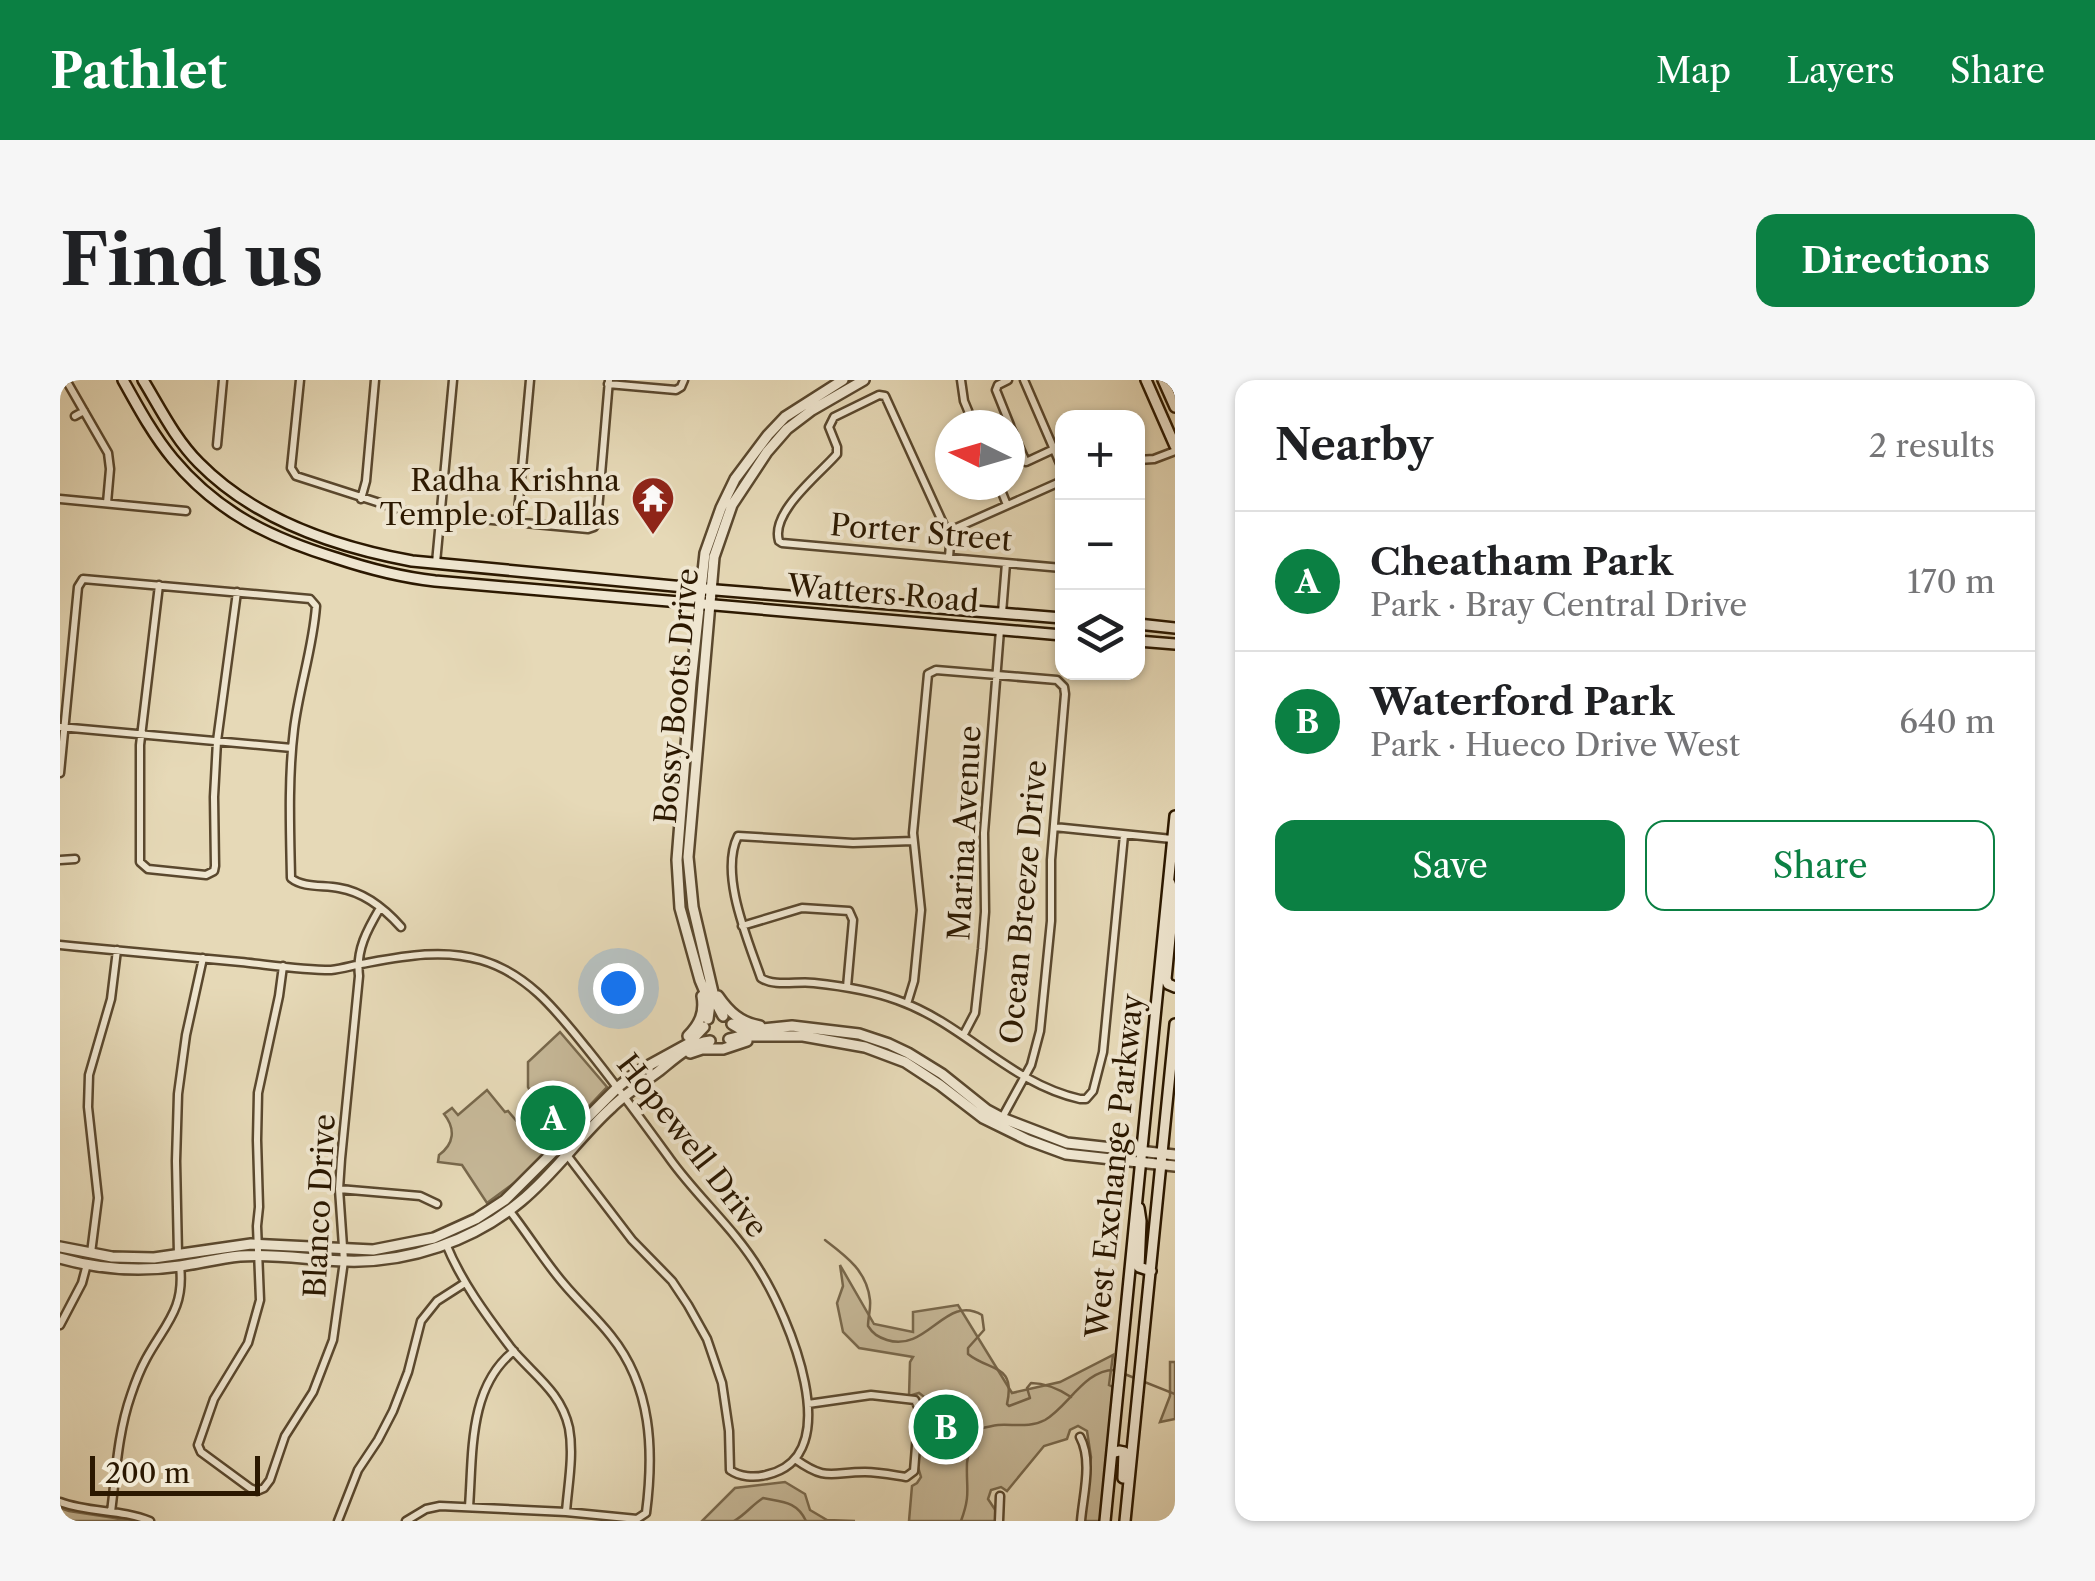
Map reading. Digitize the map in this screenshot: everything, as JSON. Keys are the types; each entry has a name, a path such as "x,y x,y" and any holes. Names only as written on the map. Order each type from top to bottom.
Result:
{"main road":[{"name":"Watters Road","path":"123,380 171,457 225,508 290,544 373,570 435,580 1055,634"},
{"name":"Watters Road","path":"143,380 198,462 237,496 272,517 386,556 705,589 1055,617"},
{"name":"Bossy Boots Drive","path":"723,1016 705,979 680,908 676,860 705,589 732,505 767,452 810,406 843,380"},
{"name":"Bossy Boots Drive","path":"810,406 864,380"},
{"path":"1146,380 1175,448"},
{"path":"1163,380 1175,407"},
{"path":"435,580 436,563"},
{"path":"1145,625 1175,628"},
{"path":"1145,642 1175,644"},
{"name":"West Exchange Parkway","path":"1105,1521 1175,816"},
{"path":"1168,875 1174,896 1166,980 1175,988"},
{"path":"705,979 734,1014 766,1032"},
{"path":"60,1258 179,1260 258,1249 344,1256 444,1239 481,1228 521,1201 612,1107 692,1033 704,1006 705,979"},
{"name":"Bossy Boots Drive","path":"705,979 710,1004 706,1023"},
{"path":"444,1239 505,1200 618,1087 688,1044 715,1015 744,1031 818,1038 905,1062 984,1118 1066,1154 1162,1160 1175,1166"},
{"path":"706,1023 705,1034 710,1041"},
{"path":"729,1039 732,1024"},
{"name":"West Exchange Parkway","path":"1122,1521 1175,1024"},
{"path":"660,1064 699,1042 718,1044 741,1036 816,1028 859,1034 890,1044 942,1074 1002,1118 1067,1143 1140,1158"},
{"path":"660,1064 673,1065 696,1050 723,1050 766,1032"},
{"path":"1162,1160 1175,1155"},
{"path":"1137,1196 1141,1221 1139,1268 1151,1271"},
{"path":"60,1247 89,1259"},
{"path":"1112,1453 1122,1451 1125,1456 1122,1521"}],"street":[{"path":"66,380 109,460 107,503"},
{"path":"217,446 223,380"},
{"path":"300,380 291,465 296,476 397,510 588,529 596,522 609,382 676,390 683,384"},
{"path":"361,499 375,380"},
{"path":"436,563 453,380"},
{"path":"517,523 530,380"},
{"path":"961,380 968,410"},
{"path":"1003,410 996,393 998,385 1008,380"},
{"path":"1024,380 1054,449 1025,460"},
{"name":"Porter Street","path":"947,532 883,394 834,417 830,430 838,452 790,506 776,538 782,543 1055,567"},
{"path":"75,416 84,411"},
{"path":"1145,459 1161,457 1175,448"},
{"path":"950,558 947,532 1055,484"},
{"path":"60,499 186,511"},
{"path":"1006,500 1008,505"},
{"path":"1002,613 1006,563"},
{"path":"60,773 78,587 86,578 307,598 316,609 292,748 292,879 356,893 401,927"},
{"path":"159,585 139,780 141,865 206,875 216,866 217,740 237,592"},
{"name":"Marina Avenue","path":"964,1035 974,1012 986,912 984,832 1000,630"},
{"path":"907,1004 914,981 921,910 913,840 927,677 930,671 997,675"},
{"name":"Ocean Breeze Drive","path":"997,675 1051,679 1062,683 1065,694 1040,1031 1035,1056 1002,1118"},
{"path":"62,728 292,748"},
{"path":"1054,828 1174,840"},
{"path":"913,840 859,844 738,836 734,877 742,926 763,981 847,987 907,1004 964,1035 1024,1078 1068,1096 1086,1098 1093,1091 1103,1052 1124,834"},
{"path":"60,860 75,859"},
{"name":"Blanco Drive","path":"258,1249 260,1300 256,1321 240,1359 214,1398 198,1448 250,1488 259,1490 270,1480 285,1436 313,1392 338,1316 344,1256 340,1190 358,965 363,940 380,908"},
{"path":"742,926 802,908 846,910 853,920 847,987"},
{"name":"Hopewell Drive","path":"60,945 330,970 409,956 454,954 504,969 531,986 549,1002 626,1096 669,1158 760,1270 797,1354 808,1404 809,1430 795,1458"},
{"path":"60,1325 82,1283 89,1259 98,1198 88,1107 89,1075 111,999 117,950"},
{"path":"112,1512 122,1427 131,1394 180,1302 178,1094 203,958"},
{"path":"258,1249 258,1093 282,966"},
{"path":"567,1155 632,1240 672,1281 707,1339 722,1384 729,1466 736,1474 768,1475 795,1458 822,1474 864,1472 906,1477 914,1471 918,1402 872,1395 808,1404"},
{"path":"340,1190 420,1196 438,1204"},
{"path":"406,1521 440,1506 636,1519 646,1510 650,1434 645,1404 632,1369 611,1336 562,1283 509,1210"},
{"path":"444,1239 465,1283 514,1351 544,1381 564,1412 570,1448 566,1512"},
{"path":"338,1521 358,1470 393,1412 421,1321 437,1301 465,1283"},
{"path":"469,1508 477,1415 488,1378 514,1351"},
{"path":"1080,1437 1086,1458 1081,1521"},
{"path":"999,1521 1000,1496"},
{"path":"60,1502 150,1521"}],"shaded area":[{"path":"560,1032 607,1087 521,1178 487,1203 462,1165 438,1162 452,1136 444,1114 452,1108 458,1115 487,1090 520,1125 537,1105 528,1087 528,1062"},
{"path":"840,1265 874,1324 913,1332 913,1312 958,1305 1012,1393 1060,1382 1113,1355 1100,1521 1084,1521 1091,1457 1087,1431 1078,1426 1070,1430 1067,1439 1044,1446 1007,1491 1001,1487 991,1490 988,1499 996,1511 995,1521 909,1521 912,1486 921,1477 918,1467 927,1399 919,1393 909,1396 913,1357 859,1348 843,1332 837,1303 843,1286"},
{"path":"1170,1362 1175,1362 1175,1419 1160,1422 1170,1396"},
{"path":"785,1482 805,1494 810,1510 827,1520 855,1521 702,1521 735,1488"},
{"path":"60,1508 69,1511 134,1521 60,1521"}],"waterway":[{"path":"825,1240 848,1258 865,1281 870,1300 868,1326 876,1335 901,1342 958,1311 969,1310 982,1315 984,1330 968,1348 968,1354 1004,1375 1009,1406 1030,1398 1027,1388 1031,1383 1052,1387 1071,1397"},
{"path":"961,1521 975,1430 1045,1420 1095,1376 1115,1370"},
{"path":"1122,1373 1175,1394"},
{"path":"734,1521 763,1498 793,1506 806,1521"}],"place":[{"name":"Radha Krishna Temple of Dallas","path":"653,536"},
{"name":"Cheatham Park","path":"553,1118"},
{"name":"Waterford Park","path":"946,1427"}]}
